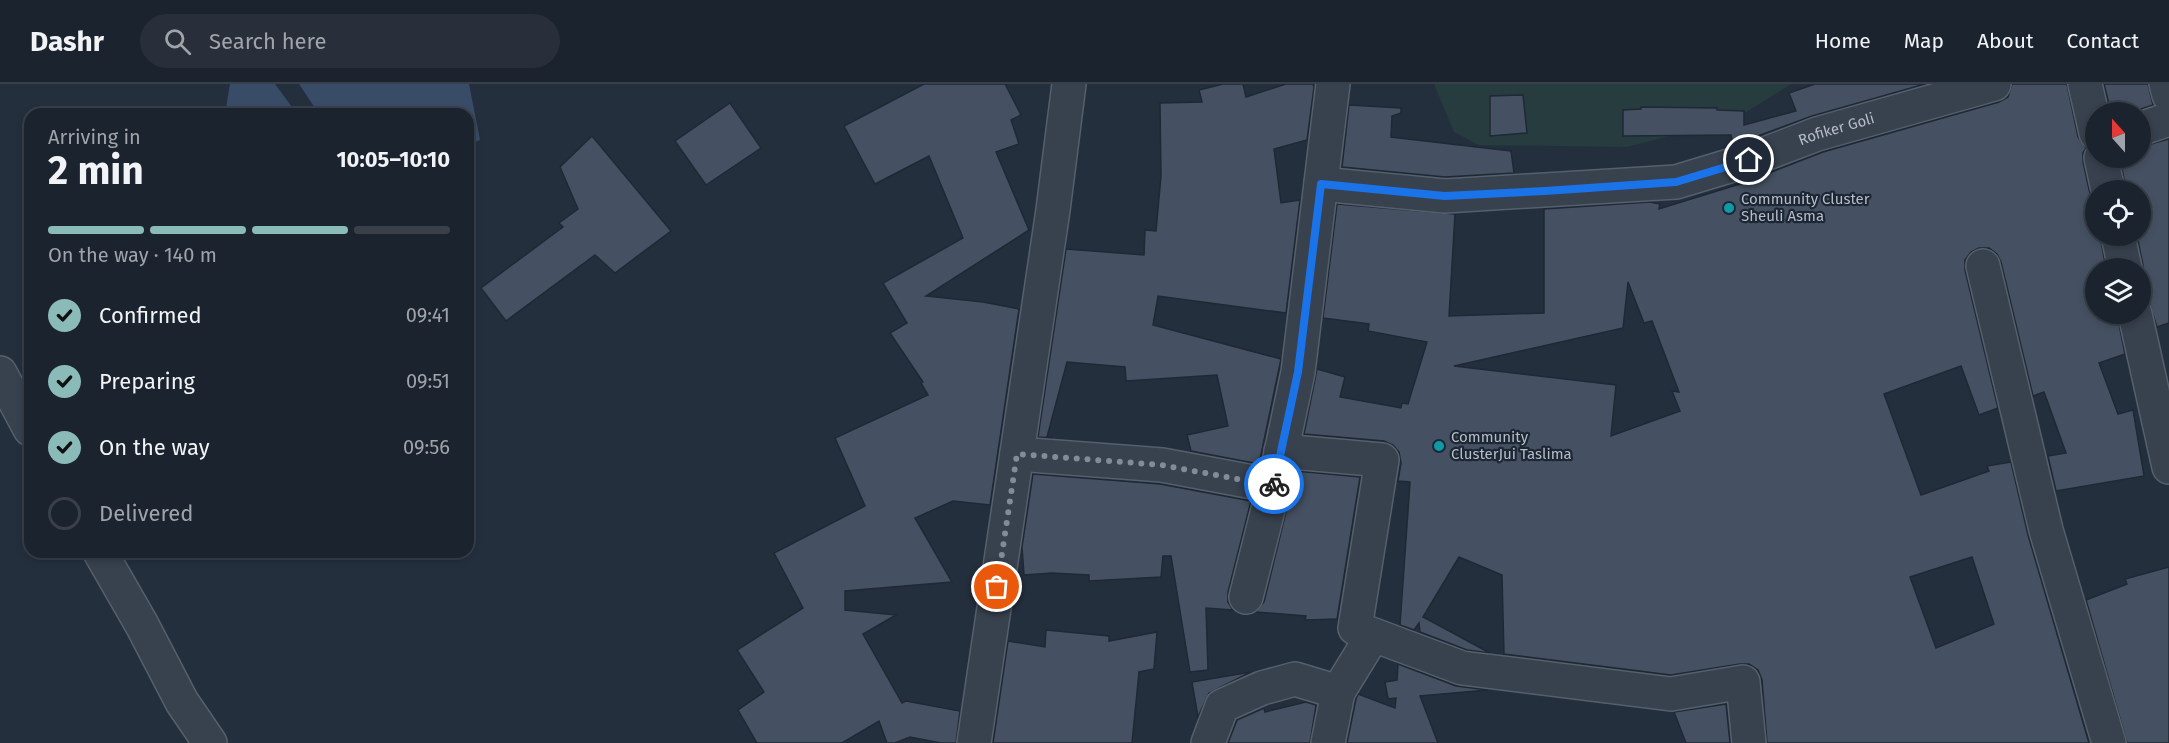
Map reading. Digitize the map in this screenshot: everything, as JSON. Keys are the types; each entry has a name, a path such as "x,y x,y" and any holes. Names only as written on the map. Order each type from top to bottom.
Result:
{"street":[{"path":"974,743 1053,210 1069,84"},
{"path":"1246,597 1274,486 1298,372 1333,84"},
{"name":"Rofiker Goli","path":"1321,184 1445,196 1676,182 1749,160 1817,134 1994,84"},
{"path":"2085,84 2089,102"},
{"path":"2166,84 2169,95"},
{"path":"2151,125 2169,119"},
{"path":"1983,266 2046,530 2109,743"},
{"path":"2137,324 2169,467"},
{"path":"0,373 24,418"},
{"path":"1281,451 1382,460 1355,628 1462,668 1474,670 1671,694 1743,682 1749,743"},
{"path":"1017,454 1162,465 1274,486"},
{"path":"103,558 182,702 210,743"},
{"path":"1328,743 1338,692 1373,635"},
{"path":"1208,743 1222,706 1262,688 1295,680 1338,692"}],"green space":[{"path":"1434,84 1791,84 1735,119 1627,147 1479,145 1454,132"}],"water":[{"path":"230,84 275,84 293,108 226,108"},
{"path":"299,84 469,84 474,108 315,108"},
{"path":"474,109 480,140 474,142"}],"building":[{"path":"924,84 1005,84 1021,115 1011,120 1019,144 996,152 1029,230 926,296 983,302 1019,309 990,505 953,501 915,518 952,582 845,591 845,610 896,615 863,634 902,703 906,701 960,711 956,743 941,743 910,737 895,743 887,743 879,721 842,743 757,743 738,710 764,692 737,650 803,608 774,553 865,506 835,438 928,395 921,383 923,382 890,333 907,323 883,283 963,238 929,156 875,184 844,126"},
{"path":"1223,84 1243,84 1246,97 1286,84 1313,84 1314,87 1307,140 1274,149 1281,203 1300,200 1286,313 1158,296 1153,325 1281,359 1259,464 1191,451 1187,435 1228,426 1217,375 1126,381 1125,367 1067,362 1047,437 1052,438 1038,437 1066,249 1144,255 1145,230 1156,231 1161,176 1160,103 1202,102 1199,90"},
{"path":"1815,84 1925,84 1812,116 1733,145 1731,135 1623,136 1623,110 1641,109 1641,107 1717,108 1717,110 1744,111 1744,125 1796,111 1789,93"},
{"path":"2012,84 2067,84 2078,137 2085,147 2083,162 2087,180 2085,180 2085,246 2102,246 2104,258 2085,258 2085,324 2119,324 2125,354 2099,363 2118,414 2133,410 2144,476 2056,491 2048,456 2066,453 2044,392 2033,396 2001,262 1997,254 1989,248 1979,248 1971,252 1965,260 1965,270 1998,408 1979,415 1961,366 1884,394 1921,495 1989,471 1987,466 2011,462 2028,535 2089,743 1767,743 1762,680 1758,670 1749,664 1671,675 1504,654 1502,575 1459,557 1423,617 1490,653 1467,650 1420,632 1419,623 1414,630 1400,625 1410,482 1398,481 1401,463 1399,452 1393,445 1384,441 1304,434 1317,369 1345,377 1340,397 1401,408 1402,403 1408,404 1427,342 1368,331 1369,324 1323,318 1337,204 1455,214 1449,316 1544,313 1544,209 1650,202 1660,204 1659,209 1743,183 1823,152 1999,102 2008,97","holes":["1628,282 1644,323 1652,321 1679,392 1672,391 1680,411 1611,436 1616,385 1454,366 1623,328","1972,557 1994,624 1936,648 1910,577"]},
{"path":"2104,84 2148,84 2153,105 2151,106 2151,102 2108,102"},
{"path":"1523,95 1527,133 1490,136 1490,96"},
{"path":"730,103 761,148 706,185 675,141"},
{"path":"1349,105 1401,108 1401,113 1392,116 1391,137 1511,151 1514,173 1445,177 1342,167"},
{"path":"592,136 671,231 615,273 595,255 506,321 481,288 563,227 559,223 578,209 560,167"},
{"path":"2169,139 2169,323 2157,327 2151,308 2151,258 2142,258 2139,246 2151,246 2151,180 2124,180 2122,168 2151,168 2151,144"},
{"path":"1296,471 1360,477 1337,619 1305,620 1306,616 1256,612 1264,602"},
{"path":"1033,474 1160,484 1251,501 1228,592 1228,602 1233,610 1206,608 1208,670 1190,672 1171,556 1163,556 1161,577 1089,581 1089,575 1052,573 1024,575 1022,547"},
{"path":"2169,567 2169,743 2127,743 2086,600 2127,584 2125,579"},
{"path":"1046,630 1109,636 1109,641 1157,632 1154,669 1139,672 1132,743 993,743 1008,641 1045,647"},
{"path":"1398,664 1456,686 1488,690 1420,696 1438,743 1347,743 1358,694 1395,708 1396,698 1388,699 1385,682 1397,680"},
{"path":"1251,672 1209,693 1198,717 1192,682"},
{"path":"1306,702 1316,705 1310,743 1228,743 1237,720 1264,708 1265,712"},
{"path":"1726,704 1730,743 1686,743 1674,712"}],"way so far":[{"path":"997,587 1017,454 1162,465 1274,486 1274,484"}],"place":[{"name":"Community Cluster Sheuli Asma","path":"1729,208"},
{"name":"Community ClusterJui Taslima","path":"1439,446"}],"route":[{"path":"1274,484 1298,372 1321,184 1445,196 1545,191 1676,182 1749,160"}]}
